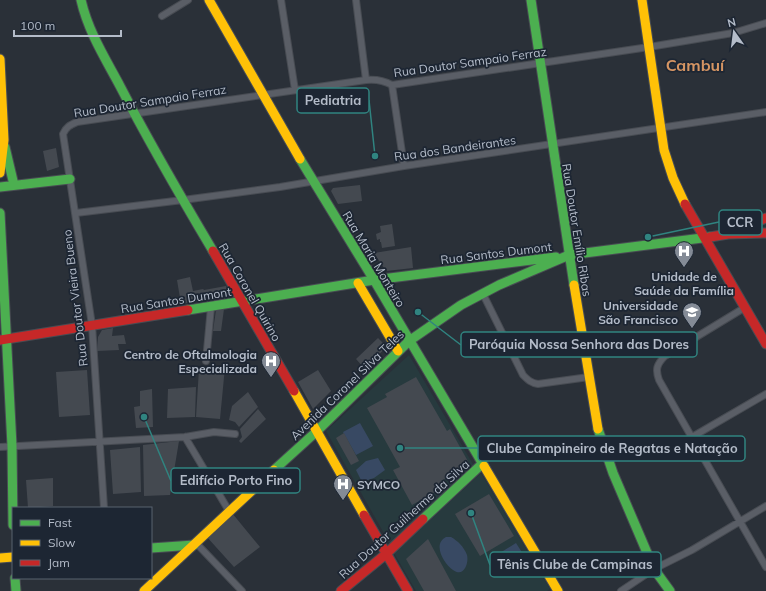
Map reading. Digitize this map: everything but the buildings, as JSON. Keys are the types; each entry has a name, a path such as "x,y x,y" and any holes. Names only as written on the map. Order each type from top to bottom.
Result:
{"main road":[{"name":"Rua Coronel Quirino","path":"82,0 84,13 95,39 134,113 408,591"},
{"name":"Rua Maria Monteiro","path":"209,0 265,95 313,181 374,280 557,590"},
{"name":"Rua Doutor Emílio Ribas","path":"531,0 569,255 597,427 609,462 654,569 670,591"},
{"path":"642,0 664,150 673,178 703,238 766,344"},
{"path":"0,59 4,140 0,173"},
{"path":"4,140 14,185"},
{"path":"0,187 70,179"},
{"path":"0,213 4,340 12,446 13,507"},
{"path":"722,234 749,226 766,218"},
{"name":"Avenida Coronel Silva Teles","path":"144,591 317,431 398,351 461,305 508,281 569,255 703,238 722,234 766,233"},
{"name":"Rua Santos Dumont","path":"4,340 374,280 569,255"},
{"path":"502,264 511,272 508,281"},
{"path":"358,283 398,351"},
{"name":"Rua Doutor Guilherme da Silva","path":"340,591 386,554 482,464"},
{"path":"152,548 195,544"},
{"path":"0,558 12,557"},
{"path":"15,579 16,591"}],"street":[{"path":"162,16 188,0"},
{"path":"281,0 295,90"},
{"path":"356,0 366,80"},
{"name":"Rua Doutor Sampaio Ferraz","path":"63,134 65,129 77,122 366,80 377,79 392,85 649,47 733,33 766,23"},
{"path":"392,85 404,166"},
{"name":"Rua dos Bandeirantes","path":"76,213 183,200 313,181 766,112"},
{"name":"Rua Doutor Vieira Bueno","path":"63,134 92,325 104,507"},
{"path":"483,294 523,375 532,383 538,384 588,377"},
{"path":"206,360 211,307"},
{"path":"744,308 665,356 659,362 656,373 739,522 766,566"},
{"path":"692,437 766,394"},
{"path":"0,447 185,437 214,432 235,434"},
{"path":"185,437 229,511"},
{"path":"621,591 654,569 692,550 766,506"},
{"path":"195,544 242,591"}],"green space":[{"path":"409,355 474,466 390,544 326,431"},
{"path":"481,473 550,589 547,591 416,591 394,553"}],"water":[{"path":"360,423 373,446 356,455 343,432"},
{"path":"378,458 385,470 374,478 362,482 356,470 366,461"},
{"path":"446,537 451,537 458,542 467,555 467,562 463,571 457,572 453,570 443,559 440,544"},
{"path":"516,543 530,565 512,576 498,554"}],"traffic: fast":[{"path":"81,0 88,23 103,55 177,190 213,251"},
{"path":"531,0 574,285"},
{"path":"5,147 14,185"},
{"path":"300,159 374,280 484,466"},
{"path":"0,187 70,179"},
{"path":"0,213 12,446 13,507"},
{"path":"274,470 317,431 409,341 461,305 499,285 569,255 710,237"},
{"path":"188,310 374,280 556,257"},
{"path":"598,429 613,473 654,569 670,591"},
{"path":"423,519 482,464"},
{"path":"152,548 194,545"},
{"path":"15,579 16,591"}],"traffic: slow":[{"path":"209,0 300,159"},
{"path":"642,0 664,150 673,178 685,204"},
{"path":"0,59 4,140 0,173"},
{"path":"358,283 398,351"},
{"path":"574,285 598,429"},
{"path":"294,391 364,515"},
{"path":"484,466 558,591"},
{"path":"144,591 274,470"},
{"path":"0,558 12,557"}],"traffic: jam":[{"path":"685,204 766,344"},
{"path":"733,231 766,218"},
{"path":"710,237 728,234 766,233"},
{"path":"213,251 294,391"},
{"path":"0,340 188,310"},
{"path":"364,515 408,591"},
{"path":"341,591 386,554 423,519"}],"place":[{"name":"Pediatria","path":"375,156"},
{"name":"CCR","path":"648,237"},
{"name":"Unidade de Saúde da Família","path":"684,268"},
{"name":"Paróquia Nossa Senhora das Dores","path":"418,312"},
{"name":"Universidade São Francisco","path":"692,329"},
{"name":"Centro de Oftalmologia Especializada","path":"271,378"},
{"name":"Edifício Porto Fino","path":"144,417"},
{"name":"Clube Campineiro de Regatas e Natação","path":"400,448"},
{"name":"SYMCO","path":"343,501"},
{"name":"Tênis Clube de Campinas","path":"471,513"}],"district":[{"name":"Cambuí","path":"695,65"}]}
